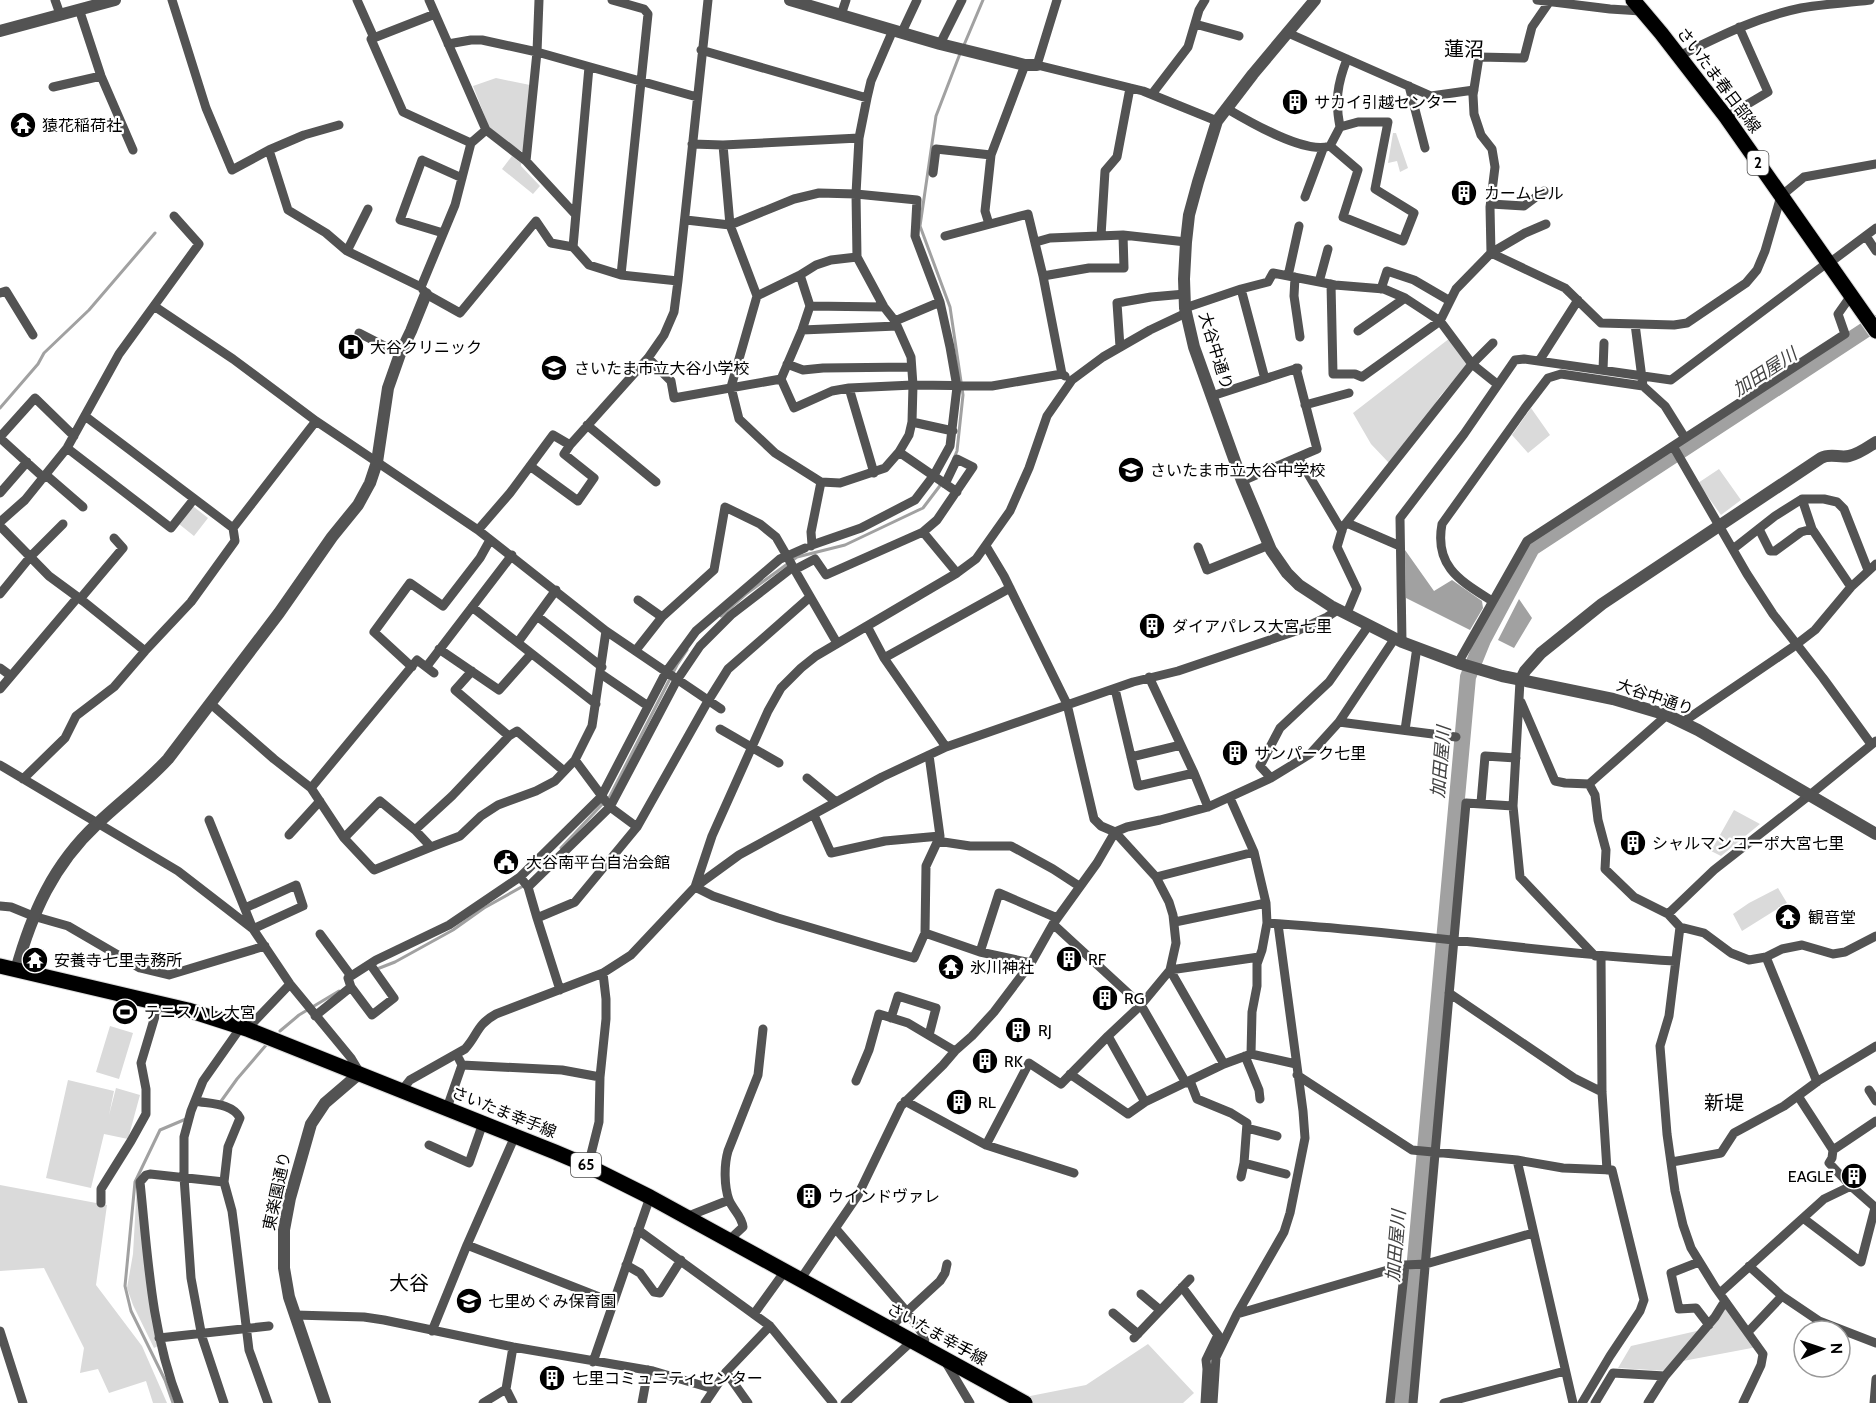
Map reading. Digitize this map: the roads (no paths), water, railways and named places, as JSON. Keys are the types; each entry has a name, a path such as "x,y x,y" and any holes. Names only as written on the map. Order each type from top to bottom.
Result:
{"main road":[{"name":"さいたま春日部線","path":"1637,5 1726,117 1850,297 1875,326"},
{"name":"さいたま幸手線","path":"0,966 159,1003 244,1028 588,1166 650,1197 1025,1403"}],"street":[{"path":"55,0 60,14"},
{"path":"0,32 96,2 116,0"},
{"path":"172,0 206,108 232,170 269,150 304,135 339,126"},
{"path":"357,0 374,38"},
{"path":"429,0 486,130 526,161 575,214"},
{"path":"526,161 537,52 539,0"},
{"path":"612,0 644,9 648,14 621,275"},
{"path":"530,466 578,501 594,478 564,454 587,424 648,358 664,335 674,312 686,220 708,0"},
{"path":"790,0 940,44 1152,94 1217,121"},
{"path":"841,15 846,0"},
{"path":"723,145 730,225 757,296 731,387 739,419 775,453 821,482 840,483 885,468 899,452 909,435 912,422 911,357 896,324 884,307 858,257 856,194 859,138 871,81 897,31 917,0"},
{"path":"940,44 962,0"},
{"path":"989,224 985,211 991,155 1057,0"},
{"path":"1152,94 1188,47 1199,10 1205,0"},
{"name":"大谷中通り","path":"1315,0 1217,121 1189,215 1184,279 1186,310 1194,346 1242,481 1269,544 1287,573 1299,585 1343,611 1399,640 1458,663 1520,681 1613,699 1683,722 1811,794 1876,834"},
{"path":"1537,0 1610,9 1637,5"},
{"path":"1791,0 1792,11"},
{"path":"1679,56 1758,20 1821,3 1870,0"},
{"path":"1491,252 1491,204 1495,167 1492,149 1481,135 1474,114 1474,90 1479,57 1524,58 1532,27 1550,2"},
{"path":"79,9 102,76 133,150"},
{"path":"435,14 371,39 403,112 471,143"},
{"path":"1195,24 1239,36"},
{"path":"1726,117 1768,92 1739,27"},
{"path":"1288,33 1431,96 1474,90"},
{"path":"448,44 482,40 537,52 697,97"},
{"path":"702,50 867,98"},
{"path":"1305,197 1327,148 1340,127 1336,106 1341,76 1347,60"},
{"path":"573,247 589,67"},
{"path":"53,87 102,76"},
{"path":"1409,86 1425,148"},
{"path":"1101,236 1105,171 1117,158 1130,88"},
{"path":"1226,108 1252,124 1302,145 1327,148 1358,170 1343,217 1403,241 1414,213 1375,189 1388,122 1358,122 1340,127"},
{"path":"16,970 33,916 48,885 64,861 97,824 168,759 358,505 378,462 388,388 411,331 423,290 455,205 471,143 486,130"},
{"path":"692,144 723,145 859,138"},
{"path":"933,172 936,149 991,155"},
{"path":"269,150 288,210 326,232 347,251 423,290 460,313 536,221 551,243 573,247 589,265 621,275 678,281"},
{"path":"443,233 399,220 422,160 462,178"},
{"path":"1491,252 1565,288 1601,323 1674,325 1687,323 1746,283 1757,270 1781,196 1804,177 1876,164"},
{"path":"1491,204 1524,206 1544,191"},
{"path":"686,220 730,225 794,199 819,193 917,200 915,236 940,302 961,387 941,481"},
{"path":"347,251 368,209"},
{"path":"945,236 1028,214 1036,242 1062,374"},
{"path":"145,651 49,576 0,524 25,500 68,448 119,354 199,244 174,216"},
{"path":"1331,284 1333,374 1355,374 1362,377 1440,321 1456,289 1491,252 1525,232 1546,224"},
{"path":"1299,226 1291,277 1300,337"},
{"path":"1492,601 1459,580 1446,562 1439,538 1442,524 1548,378 1561,374 1642,381 1671,380 1876,228"},
{"path":"1043,276 1089,268 1124,268 1123,235"},
{"path":"1036,242 1050,238 1123,235 1186,242"},
{"path":"1866,236 1876,251"},
{"path":"1319,282 1328,249"},
{"path":"757,296 831,260 858,257"},
{"path":"1381,289 1388,272 1413,280 1450,301"},
{"path":"695,887 712,836 751,746 781,688 801,668 837,643 957,573 976,559 1010,510 1029,468 1047,416 1072,380 1103,357 1186,310 1240,289 1268,282 1273,273 1331,284 1381,289 1405,298 1440,321 1472,364 1497,384"},
{"path":"800,275 810,306 782,379 794,408 832,391 849,388 992,386 1062,374 1072,380"},
{"path":"1240,289 1265,379"},
{"path":"0,293 6,291 33,335"},
{"path":"1120,347 1118,303 1185,294"},
{"path":"1458,663 1527,542 1845,333 1838,314 1850,297"},
{"path":"1358,331 1405,298"},
{"path":"1539,361 1578,300"},
{"path":"802,330 896,324 940,302"},
{"path":"154,306 233,359 316,421 477,530 512,555 606,631 721,710"},
{"path":"810,306 884,307"},
{"path":"1635,324 1642,381"},
{"path":"359,333 400,354"},
{"path":"402,1090 410,1080 457,1055 469,1045 486,1020 496,1014 603,973 631,956 695,887 739,855 882,777 946,747 1067,704 1149,677 1178,671 1299,630 1343,611 1357,588 1337,547 1345,527 1472,364 1493,343"},
{"path":"1603,370 1604,343"},
{"path":"648,358 671,381 674,398 782,379"},
{"path":"800,1280 858,1195 901,1106 994,1012 1031,963 1055,921 1097,863 1115,832 1208,807 1271,778 1310,754 1339,722 1399,640 1400,518 1464,434 1515,360 1524,359 1603,370 1642,381 1665,406 1685,438"},
{"path":"787,364 803,370 911,367"},
{"path":"1212,396 1297,368 1317,450 1242,481"},
{"path":"849,388 874,473"},
{"path":"1305,405 1349,393"},
{"path":"74,436 34,398 0,437 83,507"},
{"path":"23,779 65,738 76,716 114,687 191,602 235,541 233,528 85,416"},
{"path":"233,528 316,421"},
{"path":"912,422 952,431"},
{"path":"587,424 656,482"},
{"path":"477,530 510,493 553,435 570,445"},
{"path":"1607,1170 1598,956 1520,877 1513,806 1520,681 1525,671 1541,653 1602,604 1821,458 1828,454 1840,457 1852,455 1876,442"},
{"path":"1668,914 1714,870 1874,742 1773,614 1673,446"},
{"path":"68,448 171,528 194,500"},
{"path":"899,452 957,492"},
{"path":"1298,457 1345,527 1400,546"},
{"path":"370,964 394,998 372,1015 351,987 348,978 370,964 449,925 525,883 606,802 672,676 696,631 780,559 791,564 815,559 826,575 923,532 937,520 973,466 957,459 941,481 915,500 861,528 809,546 791,564 731,615 672,676 648,706 606,802"},
{"path":"0,493 27,462"},
{"path":"809,546 821,482"},
{"path":"1683,722 1815,630 1851,587 1872,567 1844,509 1837,502 1824,499 1802,499 1783,510 1733,549"},
{"path":"1802,499 1812,529 1851,587"},
{"path":"0,506 9,514"},
{"path":"636,650 662,617 714,570 725,507 760,524 776,537 837,643"},
{"path":"0,594 30,557 63,524"},
{"path":"1759,529 1770,551 1775,551 1801,532 1812,529"},
{"path":"923,532 957,573"},
{"path":"0,688 123,548 114,538"},
{"path":"412,667 374,632 410,583 443,606 480,558 490,540"},
{"path":"1198,547 1207,570 1269,544"},
{"path":"986,546 1010,588 1067,704 1094,819 1101,826 1115,832 1156,877 1169,902 1175,922 1176,943 1170,970 1141,1005 1061,1084 1029,1063 986,1145"},
{"path":"427,666 512,555"},
{"path":"884,658 1010,588"},
{"path":"518,642 556,590"},
{"path":"537,918 575,902 637,827 721,680 736,661 810,597"},
{"path":"638,600 662,617"},
{"path":"472,607 596,704"},
{"path":"537,616 648,706"},
{"path":"1271,778 1260,766 1280,728 1329,682 1370,625"},
{"path":"867,626 884,658 946,747"},
{"path":"211,704 311,788 345,838 374,870 460,836 481,816 498,805 536,791 555,781 574,760 592,726 606,631"},
{"path":"1405,730 1417,647"},
{"path":"439,649 499,690 531,654"},
{"path":"311,788 417,660 435,673"},
{"path":"0,668 11,676"},
{"path":"472,671 455,690 509,736"},
{"path":"1149,677 1208,807"},
{"path":"1115,689 1138,786 1194,773"},
{"path":"1520,700 1555,781 1565,783 1589,783 1667,715"},
{"path":"1339,722 1456,736"},
{"path":"720,729 779,763"},
{"path":"415,830 452,796 509,736 517,731 564,771"},
{"path":"1131,757 1181,745"},
{"path":"695,887 713,896 778,918 914,958 925,933 926,866 938,839 929,755"},
{"path":"1481,803 1485,756 1516,758"},
{"path":"574,760 606,802 637,827"},
{"path":"0,765 178,871 253,929"},
{"path":"807,778 836,802"},
{"path":"1589,783 1595,795 1598,820 1606,850 1605,869 1634,897 1668,914 1680,927 1704,933 1731,953 1749,960 1802,945 1833,954 1845,952 1876,936"},
{"path":"1230,798 1254,852 1266,903 1267,923 1257,964 1257,986 1248,1055 1260,1099"},
{"path":"289,835 320,801"},
{"path":"345,838 380,801 415,830 431,847"},
{"path":"1413,1403 1426,1264 1428,1152 1449,993 1447,939 1466,803 1513,806"},
{"path":"814,815 831,853 885,841 938,839 970,846 1011,846 1080,886"},
{"path":"209,820 253,929 290,984 351,1058 360,1073"},
{"path":"1156,877 1254,852"},
{"path":"525,883 560,990"},
{"path":"244,908 296,885 303,906 253,929"},
{"path":"980,952 999,893 1055,921 1141,1005 1197,1099 1231,1113 1247,1123 1241,1177"},
{"path":"1175,922 1266,903"},
{"path":"0,906 11,907 68,926 140,968 169,975 265,946"},
{"path":"1267,923 1447,939 1598,956 1676,961"},
{"path":"1205,1403 1211,1369 1216,1357 1237,1314 1284,1232 1305,1138 1304,1111 1297,1075 1278,924"},
{"path":"1680,927 1669,1016 1660,1046 1667,1134 1683,1225 1691,1248 1763,1354 1761,1365 1743,1403"},
{"path":"925,933 980,952 1031,963"},
{"path":"320,934 351,976"},
{"path":"1170,970 1259,957"},
{"path":"1766,957 1817,1082"},
{"path":"1170,970 1224,1064"},
{"path":"588,1166 598,1122 606,1010 603,973"},
{"path":"225,1403 202,1334 191,1278 184,1177 184,1137 203,1081 244,1028 290,984"},
{"path":"311,1011 351,987"},
{"path":"1449,993 1574,1078 1602,1092"},
{"path":"891,1018 898,996 936,1008 929,1035"},
{"path":"101,1203 101,1189 146,1114 146,1089 141,1063 159,1003"},
{"path":"856,1081 869,1050 879,1014 908,1023 955,1051"},
{"path":"729,1240 742,1227 742,1221 729,1200 725,1162 758,1075 763,1029"},
{"path":"1108,1036 1145,1102"},
{"path":"1672,1162 1721,1153 1734,1133 1784,1106 1817,1082 1876,1046"},
{"path":"447,1108 462,1065 457,1055"},
{"path":"1070,1074 1128,1113 1145,1102 1248,1055 1296,1064"},
{"path":"462,1065 562,1070 600,1077"},
{"name":"東楽園通り","path":"325,1403 289,1297 284,1268 284,1230 305,1141 318,1112 334,1094 360,1073"},
{"path":"1297,1075 1412,1150 1517,1160 1563,1168 1612,1170 1644,1300 1640,1311 1582,1403"},
{"path":"1869,1090 1876,1101"},
{"path":"1798,1096 1833,1150 1829,1163 1876,1208 1861,1262 1803,1218"},
{"path":"195,1101 219,1105 236,1112 240,1118 228,1147 224,1182 236,1234 249,1350 268,1403"},
{"path":"905,1101 986,1145 1074,1173"},
{"path":"1833,1150 1876,1121"},
{"path":"429,1145 469,1163 483,1123"},
{"path":"1247,1128 1277,1137"},
{"path":"432,1331 515,1136"},
{"path":"1517,1160 1573,1403"},
{"path":"1244,1163 1286,1174"},
{"path":"179,1403 168,1376 153,1305 140,1182 150,1174 224,1182"},
{"path":"1648,1403 1665,1376 1708,1324 1723,1297 1749,1266 1824,1199 1851,1186"},
{"path":"593,1362 650,1197"},
{"path":"686,1217 729,1200"},
{"path":"836,1229 907,1312 925,1337 845,1403"},
{"path":"638,1230 770,1326 833,1403"},
{"path":"1237,1314 1405,1265 1426,1264 1533,1233"},
{"path":"467,1245 612,1302"},
{"path":"626,1265 640,1273 654,1292 660,1293 681,1260"},
{"path":"1699,1262 1671,1273 1679,1309 1696,1308 1708,1324"},
{"path":"889,1328 940,1281 947,1264"},
{"path":"1390,1403 1405,1265"},
{"path":"1749,1266 1782,1296 1819,1321 1876,1343"},
{"path":"754,1314 785,1271"},
{"path":"1113,1313 1136,1336 1190,1279"},
{"path":"1182,1287 1218,1335 1206,1360 1211,1369 1213,1403"},
{"path":"1141,1294 1160,1310"},
{"path":"1748,1332 1782,1296"},
{"path":"295,1315 374,1318 513,1347 648,1370 714,1389"},
{"path":"159,1338 270,1326"},
{"path":"705,1403 726,1372 770,1326"},
{"path":"0,1331 23,1403"},
{"path":"513,1347 506,1389 513,1403"},
{"path":"943,1358 970,1403"},
{"path":"641,1403 648,1370"},
{"path":"1443,1403 1565,1371"},
{"path":"726,1372 748,1403"},
{"path":"1595,1403 1613,1373 1665,1376"},
{"path":"1874,1403 1876,1379"},
{"path":"483,1403 506,1389"}],"waterway":[{"path":"964,45 983,0"},
{"path":"954,458 957,451 963,395 950,307 920,226 936,116 961,51"},
{"path":"0,408 38,364 44,353 89,310 155,233"},
{"name":"加田屋川","path":"1402,1403 1468,677 1483,640 1532,548 1876,323"},
{"path":"721,616 746,594 797,557 845,545 923,508 942,483"},
{"path":"561,848 610,796 677,665 687,650"},
{"path":"377,969 395,962 453,930 484,908 525,885"},
{"path":"280,1031 299,1015 339,991"},
{"path":"219,1104 267,1044"},
{"path":"173,1403 165,1380 131,1311 125,1286 135,1182 160,1130 186,1119"}],"place":[{"name":"サカイ引越センター","path":"1295,102"},
{"name":"猿花稲荷社","path":"23,125"},
{"name":"カームヒル","path":"1464,193"},
{"name":"大谷クリニック","path":"351,347"},
{"name":"さいたま市立大谷小学校","path":"554,368"},
{"name":"さいたま市立大谷中学校","path":"1131,470"},
{"name":"ダイアパレス大宮七里","path":"1152,626"},
{"name":"サンパーク七里","path":"1235,753"},
{"name":"シャルマンコーポ大宮七里","path":"1633,843"},
{"name":"大谷南平台自治会館","path":"506,862"},
{"name":"観音堂","path":"1788,917"},
{"name":"RF","path":"1069,959"},
{"name":"安養寺七里寺務所","path":"35,960"},
{"name":"氷川神社","path":"951,967"},
{"name":"RG","path":"1105,998"},
{"name":"テニスハレ大宮","path":"125,1012"},
{"name":"RJ","path":"1018,1030"},
{"name":"RK","path":"985,1061"},
{"name":"RL","path":"959,1102"},
{"name":"EAGLE","path":"1854,1176"},
{"name":"ウインドヴァレ","path":"809,1196"},
{"name":"七里めぐみ保育園","path":"469,1301"},
{"name":"七里コミュニティセンター","path":"552,1378"}],"district":[{"name":"蓮沼","path":"1464,49"},
{"name":"新堤","path":"1724,1103"},
{"name":"大谷","path":"409,1283"}]}
